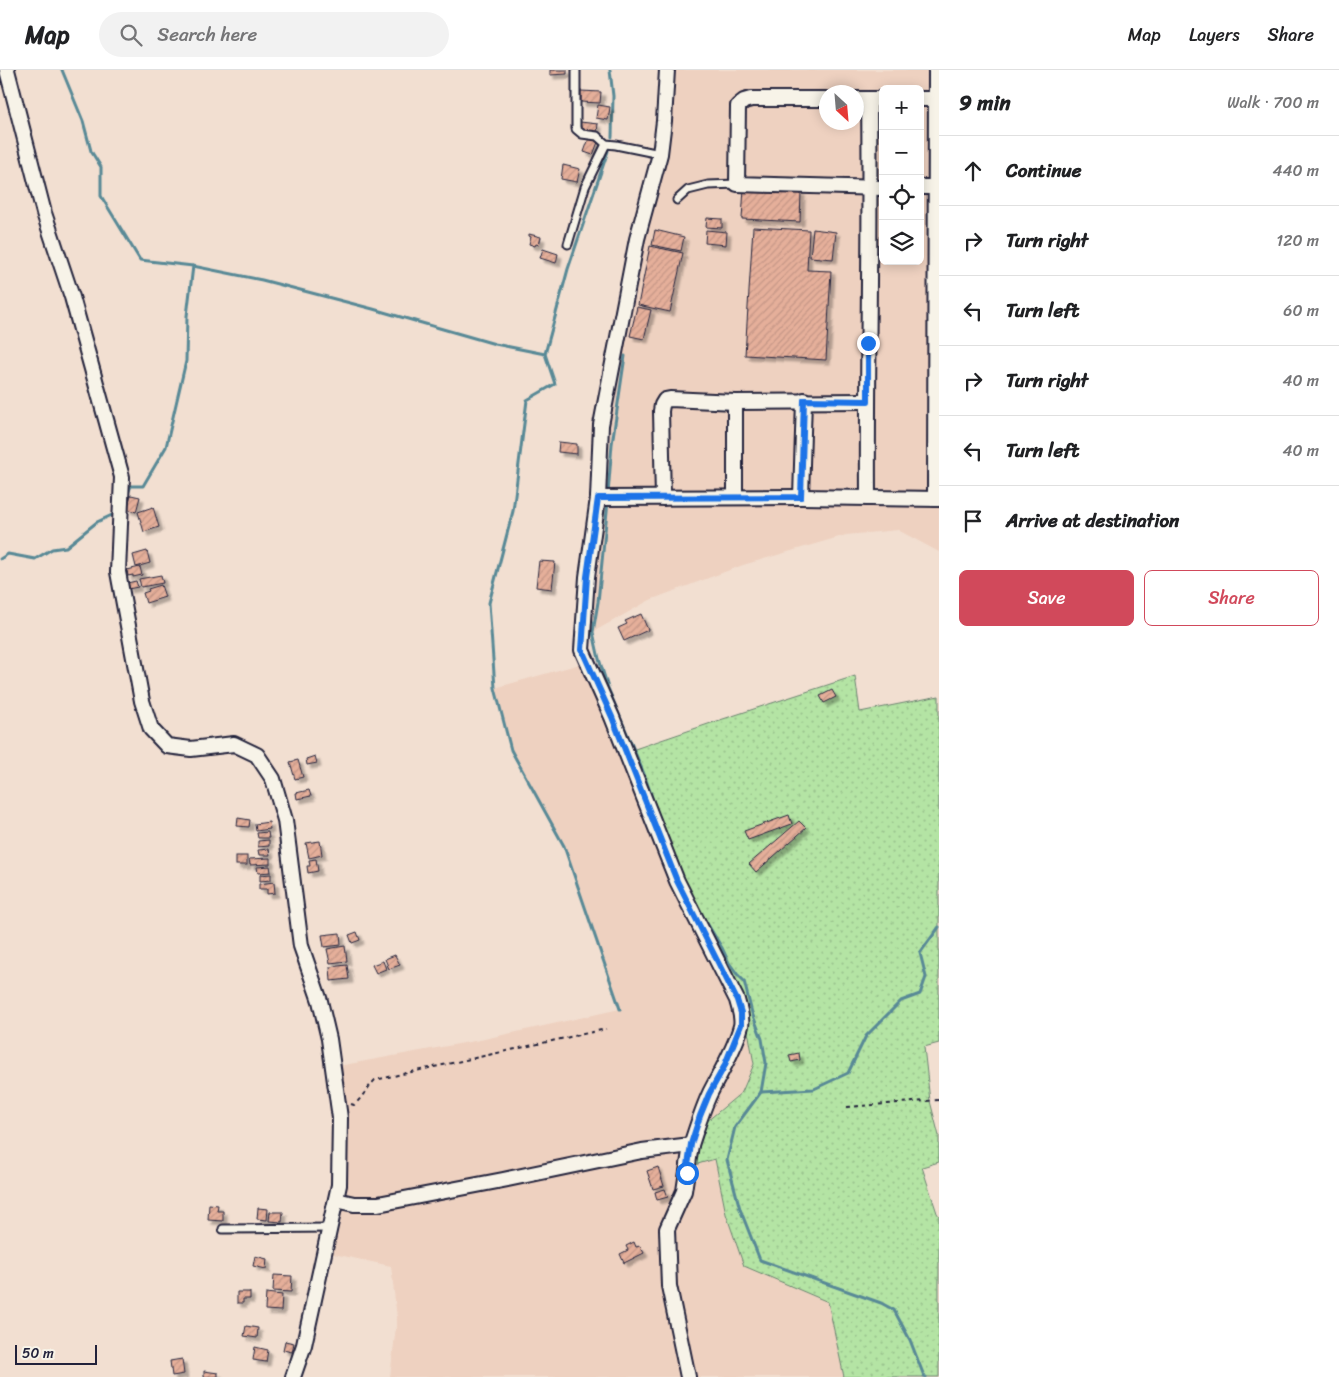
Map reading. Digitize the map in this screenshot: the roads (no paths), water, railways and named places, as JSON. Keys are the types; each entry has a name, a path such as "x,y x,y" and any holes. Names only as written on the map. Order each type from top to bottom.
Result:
{"street":[{"path":"7,70 44,213 72,297 122,476 118,572 142,701 151,729 167,746 191,749 234,744 258,755 273,779 285,820 301,946 320,1001 329,1039 340,1118 339,1185 304,1345 292,1377"},
{"path":"667,70 660,154 637,239 601,426 599,498 587,577 582,650 612,717 677,881 737,1000 741,1013 741,1025 724,1067 709,1094 700,1116 691,1144 684,1192 667,1229 669,1286 688,1377"},
{"path":"599,498 801,497 937,499 938,99 936,70"},
{"path":"819,99 751,98 738,106 737,184 877,188"},
{"path":"868,498 868,401 877,188 869,99"},
{"path":"924,99 938,99"},
{"path":"924,187 937,187"},
{"path":"663,498 661,411 665,400 735,402 868,401"},
{"path":"801,497 804,400"},
{"path":"734,497 735,402"},
{"path":"336,1200 354,1204 378,1204 625,1154 691,1144"}],"lane":[{"path":"576,70 576,128 582,134 597,136 606,144 660,154"},
{"path":"568,244 585,187 606,144"},
{"path":"677,200 688,190 708,185 737,184"},
{"path":"222,1229 330,1228"}],"waterway":[{"path":"62,70 83,121 91,151 101,167 101,196 140,260 193,266 262,280 495,344 545,354"},
{"path":"610,70 613,96 612,137"},
{"path":"608,151 568,269 545,354 555,384 527,400 513,511 489,603 495,688 511,750 564,846 620,1009"},
{"path":"127,496 131,486 143,486 166,447 186,361 187,316 193,266"},
{"path":"608,494 612,444 625,356"},
{"path":"608,501 598,602 593,632 608,688 644,774 661,824"},
{"path":"0,559 8,554 35,559 52,549 66,547 97,522 114,514"},
{"path":"696,905 729,963 744,981 752,1013 762,1039 766,1063 761,1092"},
{"path":"926,1377 910,1340 894,1310 881,1303 760,1260 740,1209 727,1160 735,1127 761,1092 814,1089 848,1073 866,1036 901,1001 920,994 926,977 920,953 939,927"}]}
